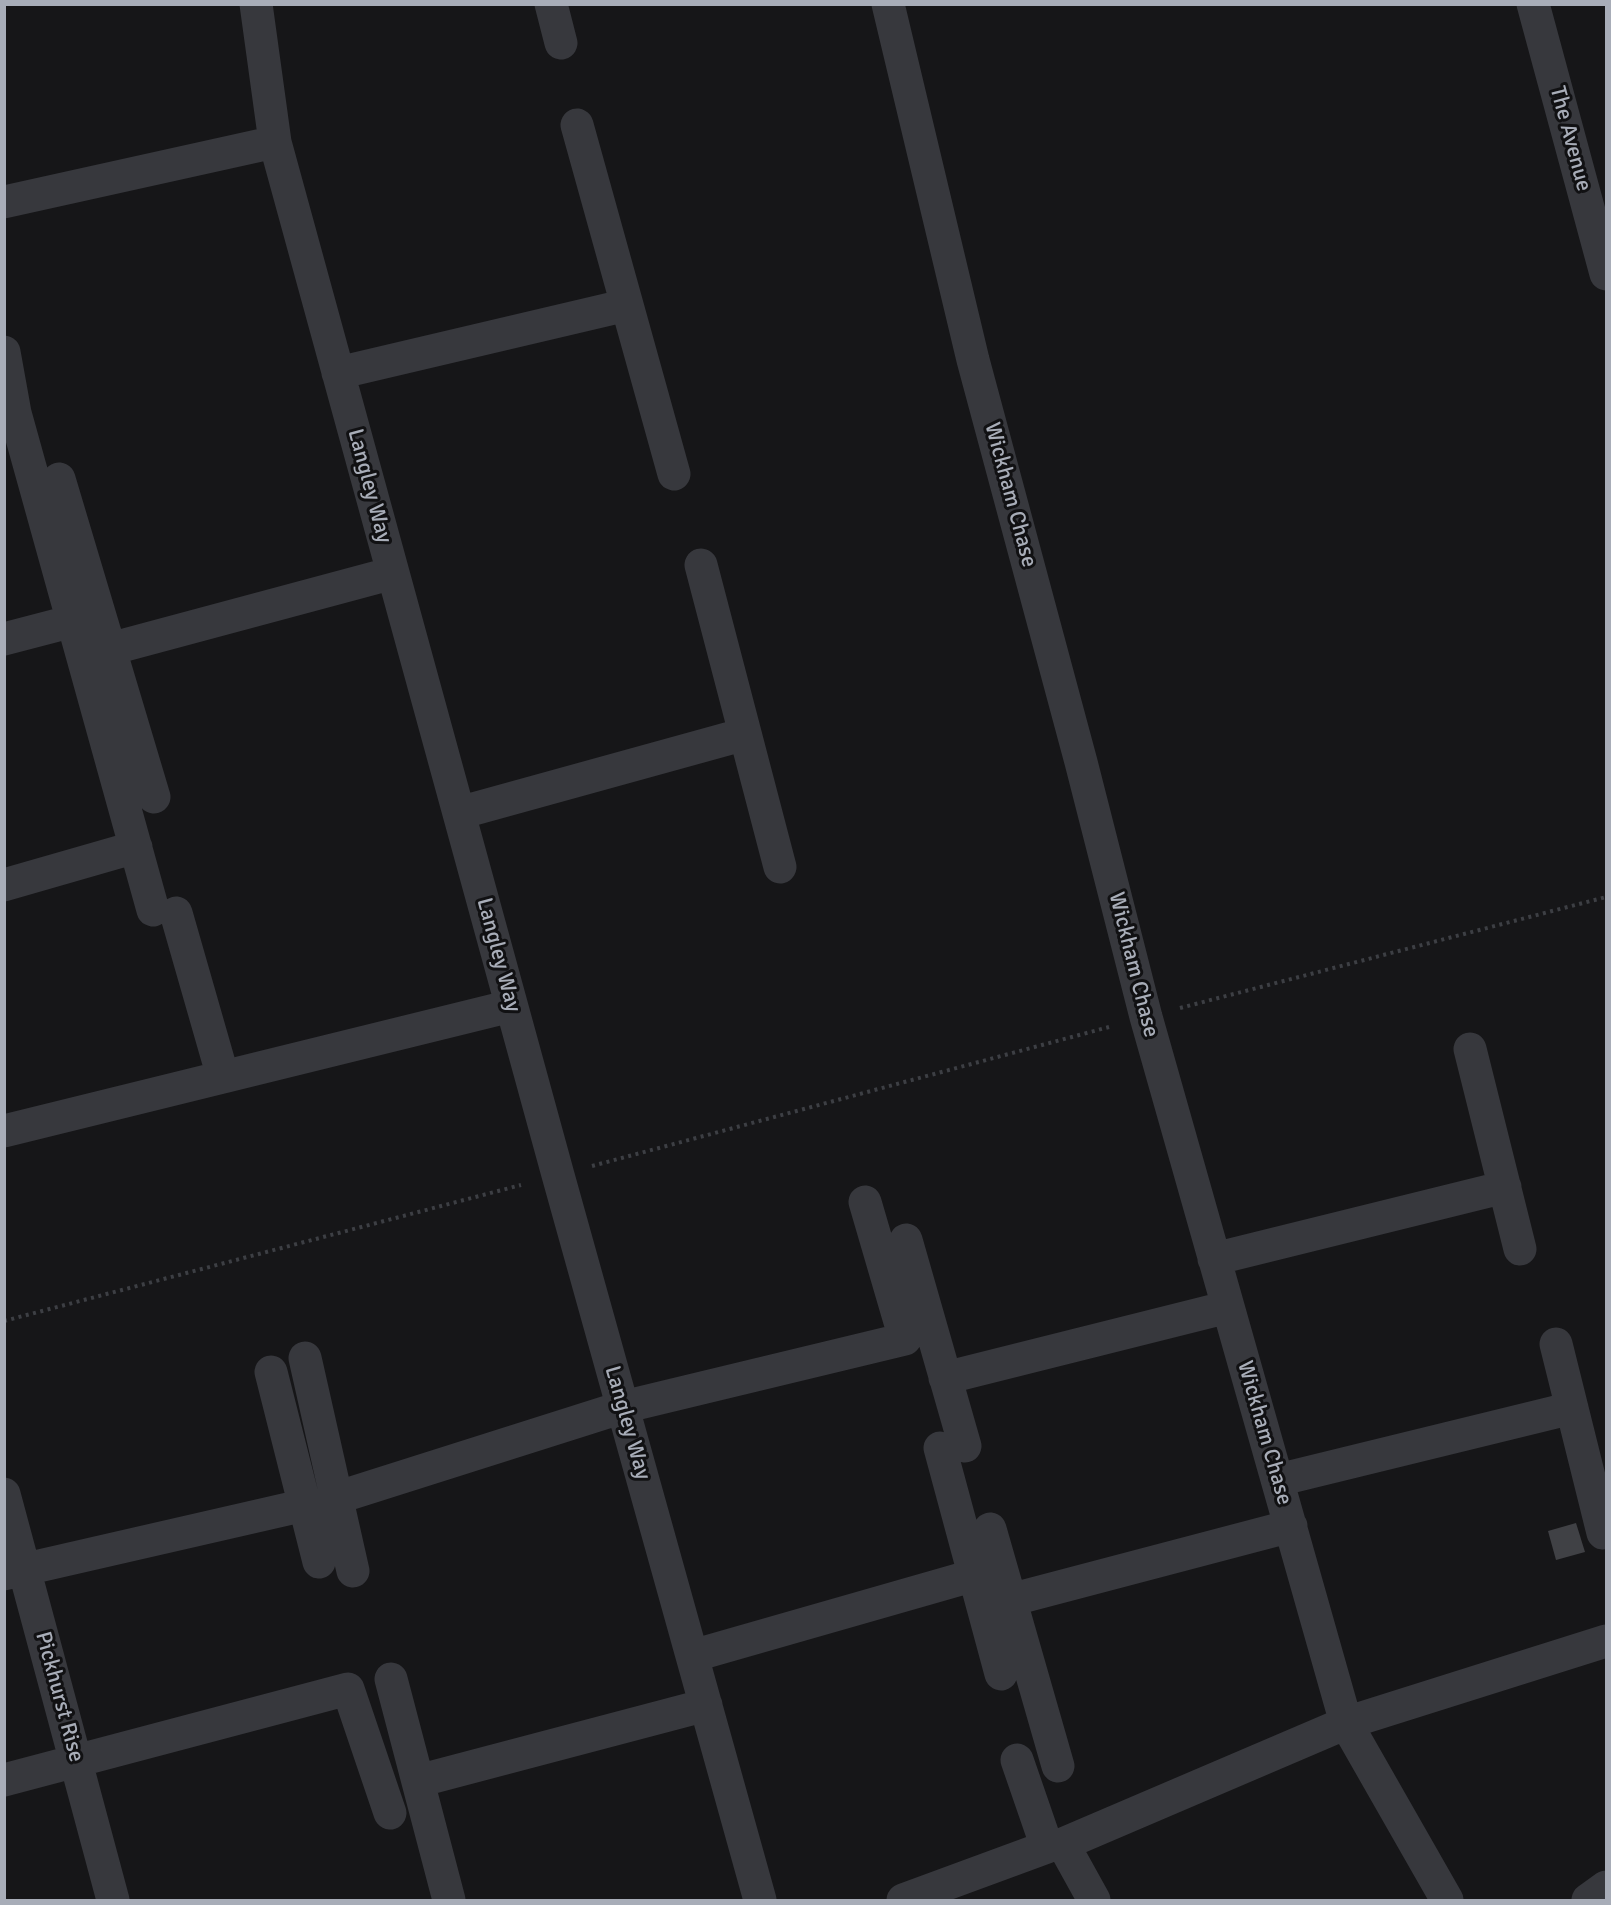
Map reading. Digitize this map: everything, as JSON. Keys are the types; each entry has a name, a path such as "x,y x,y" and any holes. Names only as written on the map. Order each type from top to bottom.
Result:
{"street":[{"name":"Langley Way","path":"256,4 275,142 558,1175 760,1900"},
{"path":"551,4 561,43"},
{"name":"Wickham Chase","path":"888,4 973,360 1072,728 1146,1017 1346,1723 1448,1900"},
{"name":"The Avenue","path":"1533,4 1606,274"},
{"path":"577,125 674,474"},
{"path":"4,202 275,142"},
{"path":"338,373 627,305"},
{"path":"4,352 10,414 73,621 136,847 165,911 224,1077"},
{"path":"59,478 154,797"},
{"path":"701,565 780,867"},
{"path":"110,649 393,573"},
{"path":"4,639 73,621"},
{"path":"459,813 746,734"},
{"path":"4,885 136,847"},
{"path":"4,1131 512,1006"},
{"path":"1470,1049 1520,1249"},
{"path":"1214,1259 1505,1187"},
{"path":"336,1498 623,1407 905,1339 865,1202"},
{"path":"906,1240 945,1378 952,1447 975,1575 1001,1674"},
{"path":"945,1378 1228,1307"},
{"path":"1556,1344 1603,1533"},
{"path":"304,1358 353,1571"},
{"path":"271,1372 319,1562"},
{"path":"1278,1480 1572,1408"},
{"name":"Pickhurst Rise","path":"4,1494 14,1572 76,1762 113,1900"},
{"path":"14,1572 305,1505"},
{"path":"1010,1600 1291,1526"},
{"path":"990,1529 1058,1766"},
{"path":"692,1656 975,1575"},
{"path":"1094,1900 1063,1844 1346,1723 1606,1641"},
{"path":"391,1679 449,1900"},
{"path":"4,1780 348,1689 390,1813"},
{"path":"418,1781 706,1705"},
{"path":"903,1900 1047,1847 1017,1760"},
{"path":"1588,1900 1606,1887"}],"path":[{"path":"4,1321 1606,897"}],"building":[{"path":"1576,1523 1585,1552 1556,1560 1548,1531"}]}
